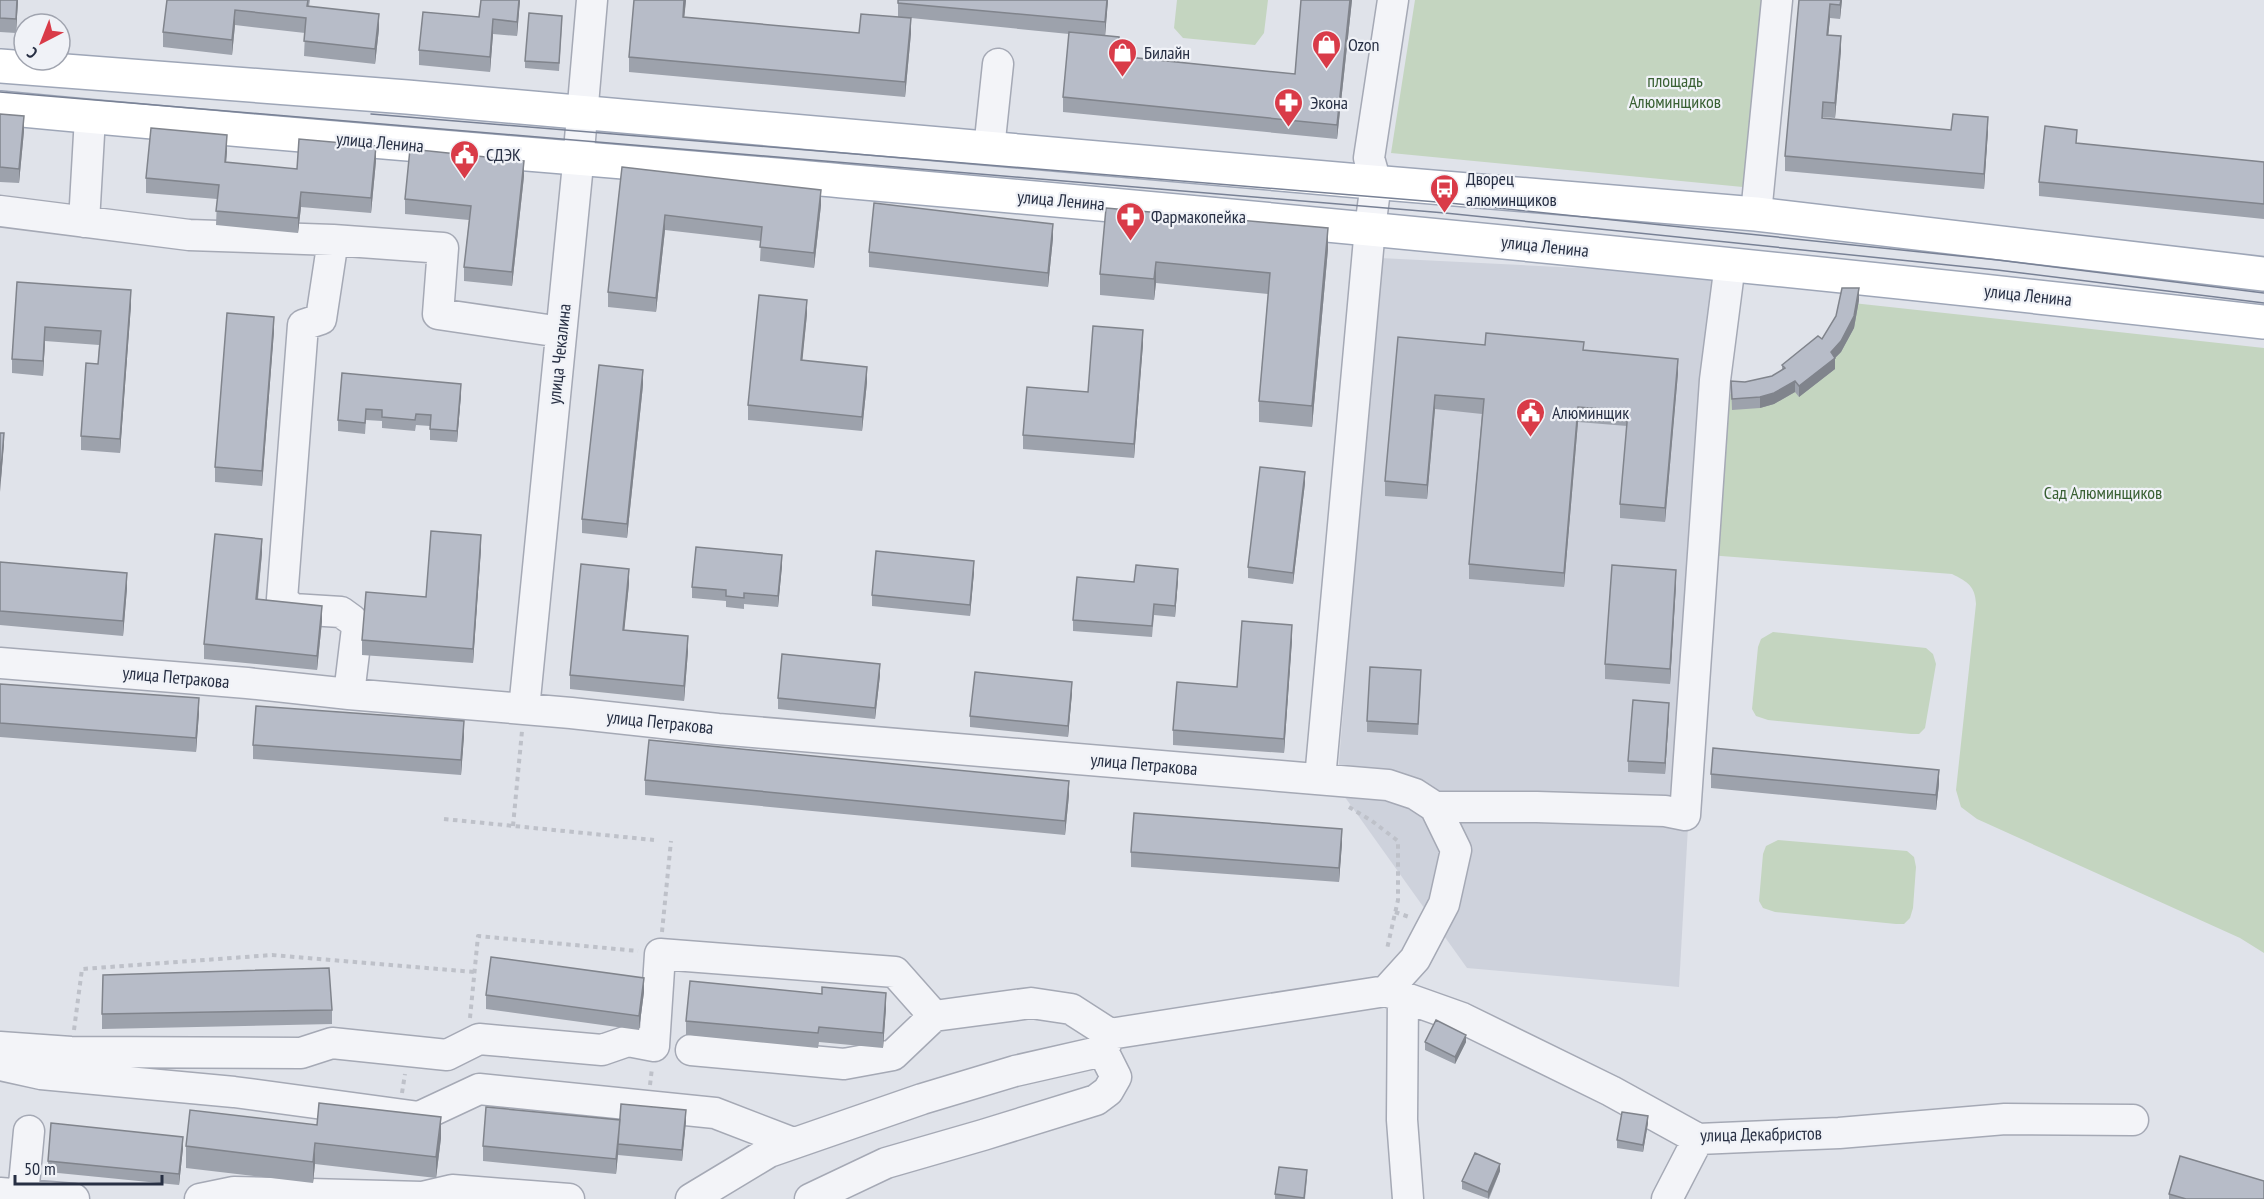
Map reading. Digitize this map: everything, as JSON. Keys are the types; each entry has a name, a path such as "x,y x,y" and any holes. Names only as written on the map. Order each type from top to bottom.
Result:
{"main road":[{"path":"0,66 583,112 1376,183 1756,214 2264,274"},
{"name":"улица Ленина","path":"0,108 1370,228 1730,264 2264,322"}],"street":[{"name":"улица Чекалина","path":"524,709 592,0"},
{"path":"1320,779 1376,183 1368,158 1393,0"},
{"path":"1756,214 1777,0"},
{"path":"989,149 998,64"},
{"path":"84,222 90,117"},
{"path":"0,211 189,235 333,240 443,249 438,314 561,332"},
{"path":"333,240 321,319 303,325 282,598 293,609 341,612 352,620 357,628 349,694"},
{"path":"1408,1199 1395,993 1444,904 1456,850 1435,807 1548,807 1665,811 1685,815 1715,380 1730,264"},
{"name":"улица Петракова","path":"0,663 247,683 730,730 1388,784 1415,794 1435,807"},
{"path":"0,1047 71,1052 301,1053 332,1042 447,1055 479,1038 602,1050 628,1041 654,1046 660,954 895,972 934,1016"},
{"path":"692,1199 769,1152 922,1099 1106,1043 1395,993"},
{"name":"улица Декабристов","path":"1395,993 1462,1018 1611,1091 1698,1139 1839,1133 2005,1119 2133,1120"},
{"path":"691,1050 844,1064 893,1055 934,1016 1031,1003 1071,1009 1106,1043 1116,1077 1108,1091 1096,1100 886,1163 810,1199"},
{"path":"0,1065 41,1074 234,1092 419,1117 479,1089 715,1113 793,1143"},
{"path":"29,1131 12,1194 74,1199"},
{"path":"1667,1199 1698,1139"},
{"path":"200,1199 234,1192 422,1197 452,1190 569,1199"}],"path":[{"path":"513,826 524,709"},
{"path":"1347,806 1398,841 1398,900 1387,949"},
{"path":"444,819 654,840"},
{"path":"665,903 671,841"},
{"path":"467,1046 478,936 660,954"},
{"path":"71,1052 82,969 272,955 474,972"},
{"path":"648,1106 654,1046"},
{"path":"399,1114 409,1051"}],"shaded area":[{"path":"1380,258 1719,275 1679,987 1467,968 1337,786"}],"green space":[{"path":"1177,0 1268,0 1264,33 1255,45 1183,38 1174,28"},
{"name":"площадь Алюминщиков","path":"1415,0 1777,0 1753,188 1391,153"},
{"name":"Сад Алюминщиков","path":"1853,303 2264,348 2264,953 2240,938 1977,819 1961,807 1956,790 1976,604 1974,593 1966,582 1952,574 1695,554 1709,393 1762,396 1826,359"},
{"path":"1773,632 1926,648 1933,654 1936,664 1925,728 1919,734 1911,734 1768,720 1756,716 1752,709 1758,647 1761,639"},
{"path":"1778,840 1907,851 1914,857 1916,867 1913,908 1910,918 1904,924 1896,924 1775,912 1763,908 1759,901 1763,854 1766,846"}],"building":[{"path":"0,0 17,0 16,12 12,12 12,19 0,18"},
{"path":"167,0 308,0 307,6 379,14 375,49 304,41 306,18 235,10 232,40 163,32"},
{"path":"481,0 519,0 517,22 493,19 490,57 419,50 423,12 479,17"},
{"path":"634,0 684,0 683,17 859,33 861,14 911,18 905,82 629,57"},
{"path":"898,0 1107,0 1105,22 898,3"},
{"path":"1301,0 1350,0 1337,125 1063,97 1069,32 1119,37 1118,56 1295,74"},
{"path":"1799,0 1841,0 1840,5 1830,4 1827,35 1841,36 1835,103 1823,102 1822,118 1951,130 1953,114 1988,117 1984,174 1785,156"},
{"path":"529,13 562,16 559,63 525,61"},
{"path":"0,114 24,116 19,169 0,167"},
{"path":"2045,126 2077,130 2076,143 2264,162 2264,204 2039,182"},
{"path":"151,128 227,135 225,162 297,169 299,139 376,146 371,198 301,192 298,218 216,211 219,185 146,178"},
{"path":"410,149 524,161 512,272 464,267 471,206 405,199"},
{"path":"622,167 821,190 814,253 760,247 762,227 665,215 656,298 608,292"},
{"path":"874,203 1053,224 1048,273 869,252"},
{"path":"1106,208 1328,228 1312,406 1259,401 1270,273 1156,262 1154,279 1100,274"},
{"path":"17,282 131,290 120,439 81,436 86,363 98,364 101,331 45,327 43,361 12,359"},
{"path":"1842,288 1859,288 1854,316 1841,341 1831,352 1835,358 1799,386 1795,381 1774,393 1760,397 1732,399 1731,381 1745,382 1772,376 1785,368 1782,365 1818,336 1822,339 1836,316"},
{"path":"759,295 807,300 801,360 867,367 862,417 748,405"},
{"path":"227,313 274,317 262,471 215,467"},
{"path":"1093,326 1143,330 1134,444 1023,435 1027,387 1088,392"},
{"path":"1486,333 1584,342 1583,350 1678,359 1665,508 1620,504 1628,411 1578,407 1564,573 1469,564 1484,399 1435,395 1427,485 1385,481 1398,337 1485,345"},
{"path":"599,365 643,370 627,524 582,519"},
{"path":"342,373 461,384 457,431 430,429 431,415 416,414 415,420 382,417 382,410 366,409 365,423 338,420"},
{"path":"0,433 4,433 0,481"},
{"path":"1260,467 1305,472 1293,573 1248,567"},
{"path":"431,531 481,535 473,649 362,640 366,592 426,597"},
{"path":"215,534 262,539 256,599 322,606 317,656 204,644"},
{"path":"696,547 782,555 778,596 744,593 744,598 726,596 726,590 692,587"},
{"path":"876,551 974,561 970,605 872,595"},
{"path":"0,562 127,573 123,621 0,611"},
{"path":"581,564 629,569 623,630 688,636 684,686 570,675"},
{"path":"1136,565 1178,569 1175,606 1154,604 1152,626 1073,620 1077,577 1134,582"},
{"path":"1612,565 1676,570 1670,669 1605,664"},
{"path":"1242,621 1292,625 1284,739 1173,730 1177,682 1237,687"},
{"path":"782,654 880,664 875,708 778,698"},
{"path":"1370,667 1421,670 1418,724 1367,721"},
{"path":"975,672 1072,682 1068,726 970,716"},
{"path":"0,684 199,698 196,738 0,723"},
{"path":"1633,700 1669,703 1665,763 1628,761"},
{"path":"256,706 464,721 461,760 253,745"},
{"path":"649,740 1069,781 1065,821 645,780"},
{"path":"1713,748 1939,770 1936,795 1711,774"},
{"path":"1134,813 1342,829 1339,868 1131,852"},
{"path":"491,957 644,978 639,1016 486,995"},
{"path":"329,968 332,1010 102,1014 103,975"},
{"path":"690,981 822,994 822,987 886,993 883,1033 819,1027 818,1033 686,1021"},
{"path":"1436,1020 1466,1035 1455,1057 1425,1042"},
{"path":"319,1103 441,1117 436,1157 315,1143 313,1162 186,1146 190,1110 317,1125"},
{"path":"621,1104 686,1110 682,1150 618,1144"},
{"path":"486,1107 620,1120 616,1159 483,1146"},
{"path":"1622,1112 1648,1116 1643,1145 1617,1140"},
{"path":"51,1123 183,1137 179,1174 48,1161"},
{"path":"1475,1153 1500,1164 1488,1192 1462,1181"},
{"path":"2180,1156 2264,1181 2264,1199 2186,1199 2169,1194"},
{"path":"1279,1167 1307,1170 1304,1198 1275,1194"}],"tram line":[{"path":"0,92 1445,213 1997,270 2264,303"},
{"path":"371,114 1449,203 1998,260 2264,293"}],"place":[{"name":"Ozon","path":"1327,70"},
{"name":"Билайн","path":"1123,78"},
{"name":"Экона","path":"1289,128"},
{"name":"СДЭК","path":"465,180"},
{"name":"Дворец алюминщиков","path":"1445,214"},
{"name":"Фармакопейка","path":"1130,242"},
{"name":"Алюминщик","path":"1531,438"}]}
